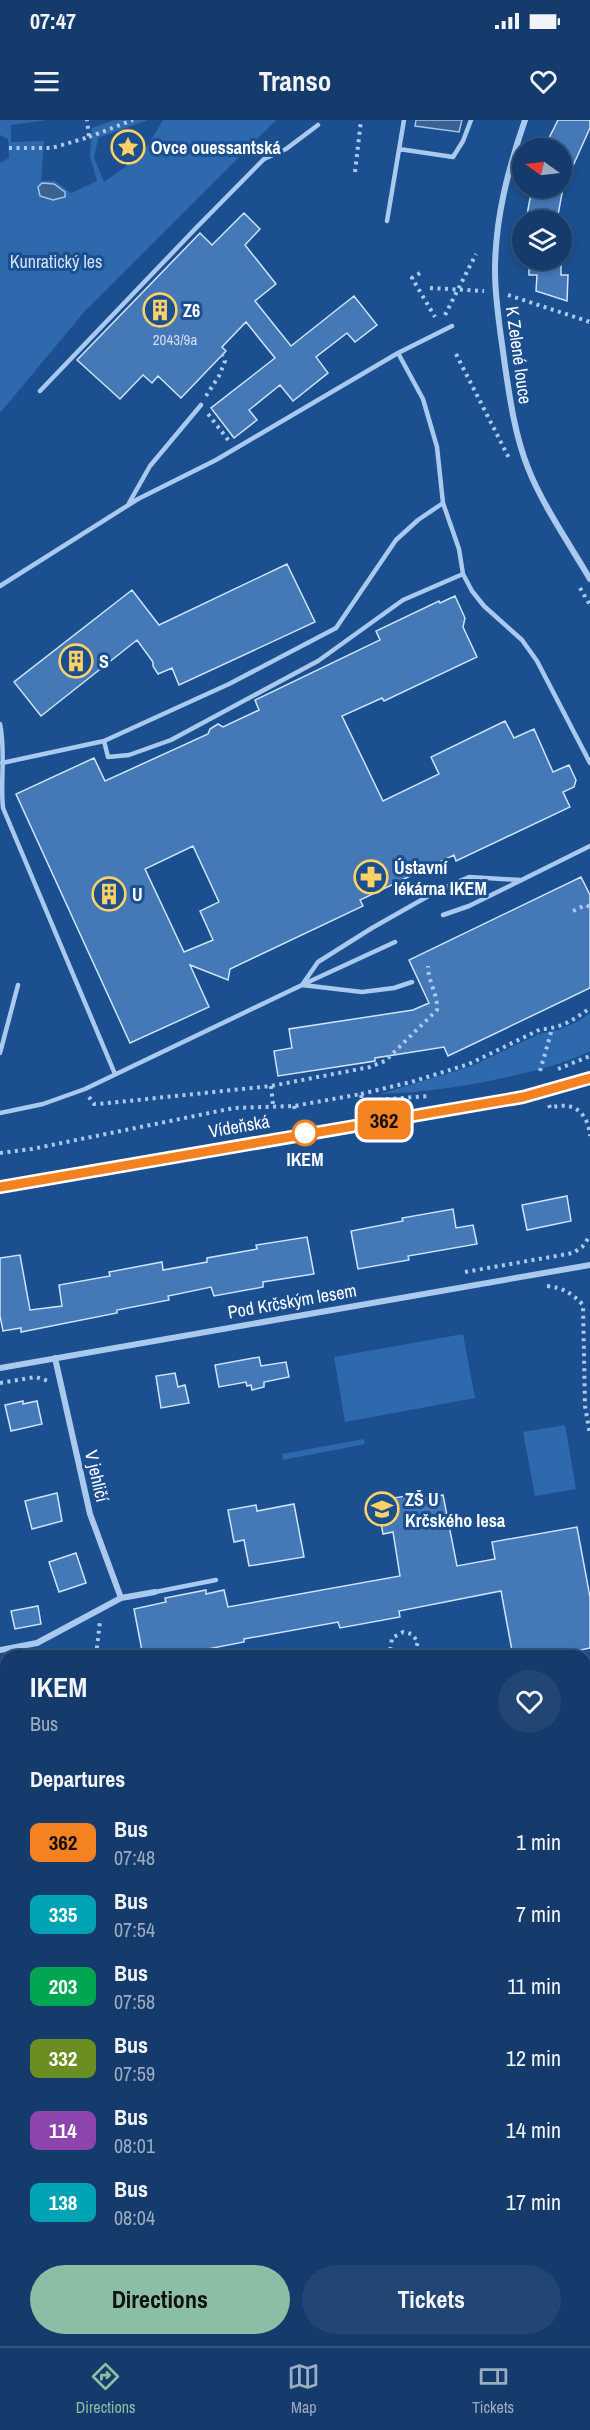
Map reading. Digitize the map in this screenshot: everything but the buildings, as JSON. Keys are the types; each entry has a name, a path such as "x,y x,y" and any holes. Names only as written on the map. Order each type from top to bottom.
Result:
{"main road":[{"name":"Vídeňská","path":"0,1187 523,1097 590,1078"}],"street":[{"name":"K Zelené louce","path":"525,120 501,202 495,268 512,414 528,469 590,579"},
{"name":"Pod Krčským lesem","path":"0,1368 590,1265"},
{"name":"V jehličí","path":"55,1358 90,1514 121,1598"},
{"path":"0,1650 37,1643 121,1598 155,1592"}],"lane":[{"path":"387,221 404,120"},
{"path":"399,149 453,157 464,141 471,120"},
{"path":"40,391 264,159 286,149 318,125"},
{"path":"0,586 128,506 235,449 398,353 452,326"},
{"path":"398,353 423,399 438,447 443,503 459,549 463,574 472,591 484,606 522,640 537,661 590,763"},
{"path":"128,506 150,466 201,405"},
{"path":"2,763 104,741 229,684 336,628 396,540 417,520 443,503"},
{"path":"104,741 108,757 129,755 171,740 318,661 403,600 463,574"},
{"path":"0,724 2,763 0,797 3,808 115,1074"},
{"path":"443,915 469,906 590,846"},
{"path":"302,985 318,962 439,890 469,877 520,880"},
{"path":"0,1113 64,1097 394,942"},
{"path":"302,985 362,992 394,988 412,982"},
{"path":"0,1053 18,985"},
{"path":"155,1592 216,1580"}],"path":[{"path":"87,120 90,137"},
{"path":"9,148 52,148 90,137 134,120"},
{"path":"355,172 361,120"},
{"path":"445,315 476,254"},
{"path":"420,273 412,278 435,317"},
{"path":"430,288 484,291"},
{"path":"496,292 590,322"},
{"path":"222,355 225,361 219,376 201,405 235,449"},
{"path":"573,911 586,905 590,907"},
{"path":"89,1097 94,1104 99,1104 271,1086 370,1067 385,1061 437,1010 438,999 428,978 428,966"},
{"path":"0,1153 32,1149 234,1108 294,1106 411,1082 469,1064 541,1029 552,1029 575,1019 590,1008"},
{"path":"552,1029 539,1073 560,1069 590,1056"},
{"path":"271,1086 273,1105"},
{"path":"361,1094 362,1101 431,1096"},
{"path":"548,1104 550,1108 570,1106 583,1113 589,1126 590,1136"},
{"path":"294,1106 296,1113"},
{"path":"491,1268 573,1252 582,1247 590,1236"},
{"path":"542,1285 565,1290 573,1294 583,1305 585,1406 590,1435"},
{"path":"0,1383 36,1377 45,1378 52,1389"},
{"path":"97,1650 101,1609"},
{"path":"390,1650 392,1638 403,1632 412,1634 418,1641 415,1650"}],"green space":[{"name":"Kunratický les","path":"0,120 47,120 11,125 11,142 44,141 41,181 55,181 71,193 97,181 90,157 92,128 114,120 148,120 98,138 94,158 104,182 142,155 163,120 276,120 85,311 0,413 0,163 9,158 8,139 0,135"},
{"path":"590,1013 590,1051 572,1059 482,1082 432,1090 380,1094 472,1066 539,1034 558,1030 579,1021"},
{"path":"463,1334 475,1398 345,1422 334,1357"},
{"path":"565,1425 576,1489 535,1496 523,1432"},
{"path":"364,1439 365,1444 283,1460 282,1454"}],"shaded area":[{"path":"416,120 462,120 459,132 415,126"},
{"path":"42,183 54,184 65,192 65,197 53,200 40,196 38,187"}],"bus line":[{"name":"362","path":"0,1187 523,1097 590,1078"}],"place":[{"name":"Ovce ouessantská","path":"128,147"},
{"name":"Z6","path":"160,310"},
{"name":"S","path":"76,661"},
{"name":"Ústavní lékárna IKEM","path":"371,877"},
{"name":"U","path":"109,894"},
{"name":"IKEM","path":"305,1133"},
{"name":"ZŠ U Krčského lesa","path":"382,1509"}]}
